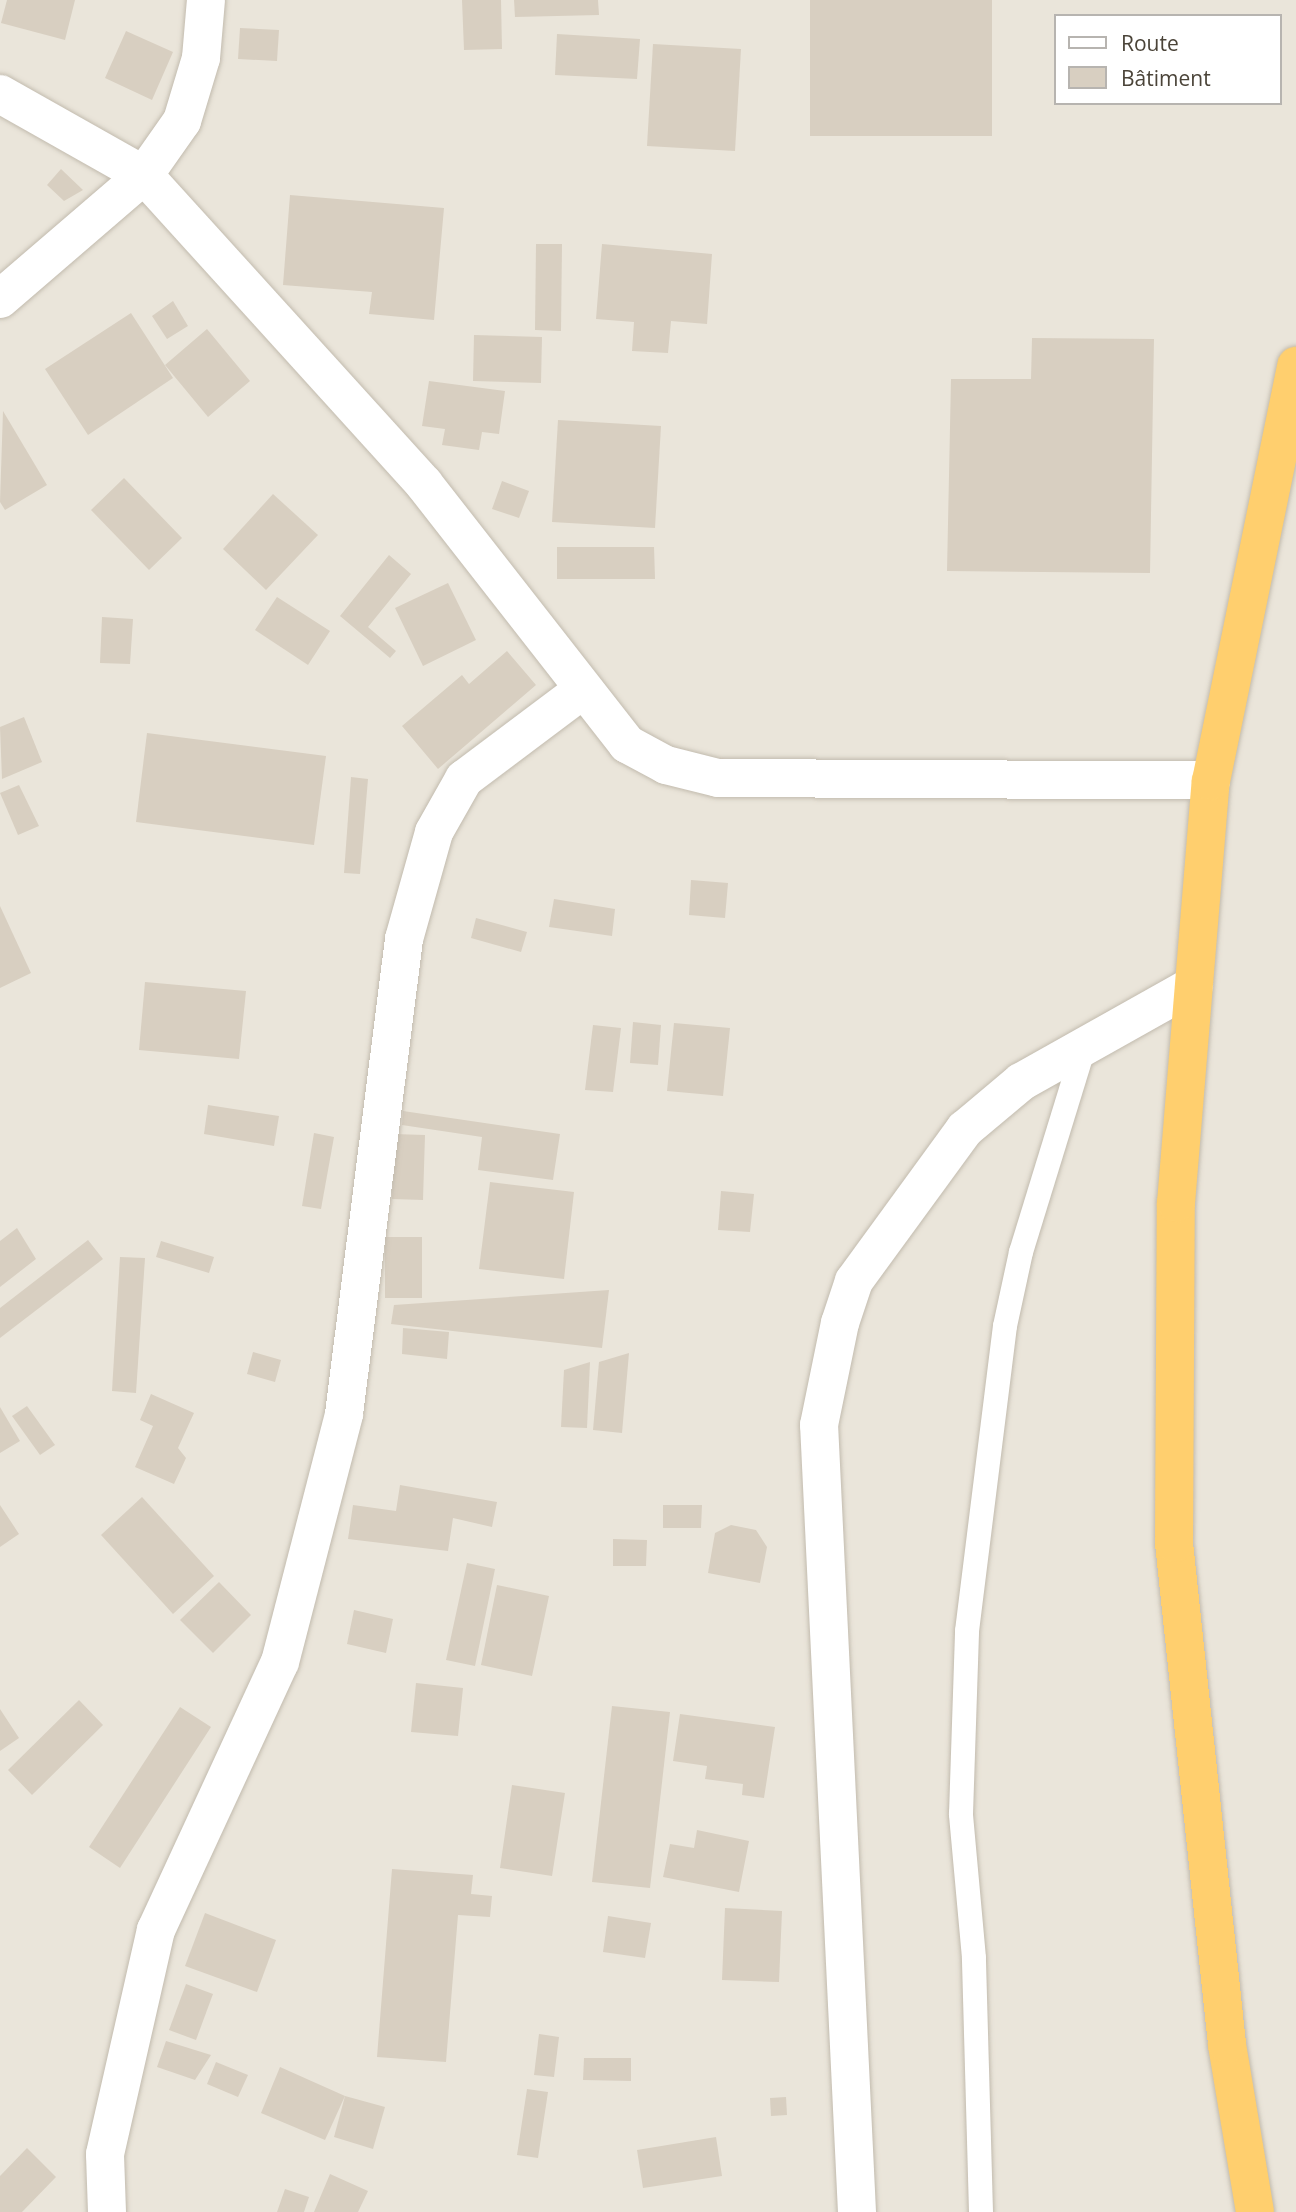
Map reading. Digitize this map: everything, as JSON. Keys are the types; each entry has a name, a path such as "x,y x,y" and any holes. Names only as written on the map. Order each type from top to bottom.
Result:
{"highway":[{"path":"1255,2212 1227,2044 1174,1543 1176,1203 1211,781 1296,366"}],"street":[{"path":"0,299 144,175 182,121 201,58 206,0"},
{"path":"0,94 144,175 424,484 581,691 628,744 666,765 718,778 1211,781"},
{"path":"107,2212 105,2154 156,1930 280,1662 344,1414 404,939 434,832 464,779 581,691"},
{"path":"857,2212 819,1425 854,1281 899,1212 965,1129 1021,1082 1195,985"}],"lane":[{"path":"981,2212 974,1958 961,1814 967,1631 1005,1326 1020,1252 1084,1047"}],"shaded area":[{"path":"0,0 1296,0 1296,2212 0,2212"}],"building":[{"path":"7,0 75,0 65,40 1,23"},
{"path":"462,0 501,0 502,49 464,50"},
{"path":"514,0 598,0 599,15 515,17"},
{"path":"810,0 992,0 992,136 810,136"},
{"path":"240,28 279,30 277,61 238,59"},
{"path":"126,31 173,52 152,100 105,78"},
{"path":"557,34 640,39 637,79 555,75"},
{"path":"653,44 741,49 735,151 647,146"},
{"path":"61,169 83,190 64,201 47,185"},
{"path":"290,195 444,208 434,320 369,314 372,292 283,285"},
{"path":"536,244 562,244 561,331 535,330"},
{"path":"602,244 712,254 707,324 671,321 668,353 632,351 634,322 596,319"},
{"path":"173,301 188,326 167,339 152,316"},
{"path":"131,313 173,378 88,435 45,369"},
{"path":"207,329 250,381 208,417 165,365"},
{"path":"474,335 542,337 541,383 473,381"},
{"path":"1032,338 1154,339 1150,573 947,571 951,379 1031,379"},
{"path":"429,381 505,391 499,434 482,432 479,450 442,445 445,429 422,426"},
{"path":"3,411 47,485 5,510 0,502"},
{"path":"558,420 661,426 655,528 552,522"},
{"path":"124,478 182,538 149,570 91,510"},
{"path":"502,481 529,491 519,518 492,509"},
{"path":"273,494 318,535 266,590 223,549"},
{"path":"557,547 654,547 655,579 557,579"},
{"path":"389,555 411,574 368,627 396,651 390,658 340,616"},
{"path":"448,583 476,640 423,666 395,608"},
{"path":"277,597 330,631 308,665 255,630"},
{"path":"102,617 133,619 130,664 100,663"},
{"path":"507,651 536,685 438,769 402,726 462,675 469,684"},
{"path":"24,717 42,762 2,779 0,727"},
{"path":"147,733 326,756 314,845 136,822"},
{"path":"351,777 368,779 360,874 344,873"},
{"path":"19,785 39,826 18,835 0,793"},
{"path":"691,880 728,883 725,918 689,915"},
{"path":"554,899 615,909 612,936 549,927"},
{"path":"0,906 31,973 0,988"},
{"path":"476,918 527,932 521,952 471,938"},
{"path":"145,982 246,991 239,1059 139,1050"},
{"path":"633,1022 661,1025 658,1065 630,1063"},
{"path":"674,1023 730,1028 723,1096 667,1091"},
{"path":"593,1025 621,1028 613,1092 585,1090"},
{"path":"208,1105 279,1116 274,1146 204,1134"},
{"path":"403,1111 560,1134 553,1180 478,1170 482,1137 402,1125"},
{"path":"314,1133 334,1137 321,1209 302,1206"},
{"path":"394,1134 425,1135 423,1200 392,1199"},
{"path":"490,1182 574,1192 564,1279 479,1269"},
{"path":"721,1191 754,1194 750,1232 718,1230"},
{"path":"17,1228 36,1259 0,1287 0,1241"},
{"path":"385,1237 422,1237 422,1298 385,1298"},
{"path":"88,1240 103,1259 0,1338 0,1308"},
{"path":"161,1241 214,1257 209,1273 156,1257"},
{"path":"120,1257 145,1258 136,1393 112,1391"},
{"path":"609,1290 602,1348 391,1324 394,1305"},
{"path":"403,1328 449,1332 447,1359 402,1354"},
{"path":"253,1352 281,1360 275,1382 247,1374"},
{"path":"629,1353 622,1433 593,1430 599,1362"},
{"path":"590,1362 587,1428 561,1427 564,1370"},
{"path":"151,1394 194,1413 178,1448 186,1458 174,1484 135,1467 153,1426 140,1420"},
{"path":"27,1406 55,1445 40,1455 12,1416"},
{"path":"0,1407 20,1441 0,1453"},
{"path":"400,1485 497,1502 492,1527 453,1518 448,1551 348,1539 353,1505 396,1511"},
{"path":"142,1497 214,1576 173,1614 101,1535"},
{"path":"0,1505 19,1534 0,1547"},
{"path":"663,1505 702,1505 701,1528 663,1528"},
{"path":"731,1525 756,1530 767,1547 760,1583 708,1573 715,1533"},
{"path":"613,1539 647,1540 646,1566 613,1566"},
{"path":"467,1563 495,1569 475,1666 446,1660"},
{"path":"219,1582 251,1615 213,1653 180,1620"},
{"path":"497,1585 549,1596 532,1676 481,1665"},
{"path":"354,1610 393,1619 386,1653 347,1644"},
{"path":"416,1683 463,1688 458,1736 411,1732"},
{"path":"79,1700 103,1725 32,1795 8,1770"},
{"path":"612,1706 670,1712 650,1888 592,1882"},
{"path":"180,1707 211,1727 120,1868 89,1847"},
{"path":"0,1709 19,1738 0,1751"},
{"path":"680,1714 775,1727 764,1798 742,1795 743,1784 705,1779 707,1766 673,1761"},
{"path":"512,1785 565,1793 552,1876 500,1868"},
{"path":"697,1830 749,1841 739,1892 663,1877 670,1844 694,1848"},
{"path":"392,1869 473,1875 471,1894 492,1896 490,1917 458,1915 446,2062 377,2057"},
{"path":"725,1908 782,1911 779,1982 722,1980"},
{"path":"205,1913 276,1940 257,1992 185,1966"},
{"path":"608,1916 651,1923 645,1958 603,1952"},
{"path":"186,1984 213,1994 196,2040 169,2030"},
{"path":"539,2034 559,2037 554,2077 534,2075"},
{"path":"166,2041 211,2055 195,2080 157,2067"},
{"path":"584,2058 631,2058 631,2081 583,2080"},
{"path":"216,2062 248,2075 238,2097 207,2084"},
{"path":"280,2067 345,2096 325,2140 261,2113"},
{"path":"527,2089 548,2092 538,2158 517,2155"},
{"path":"345,2096 385,2107 373,2149 334,2137"},
{"path":"786,2097 787,2115 771,2116 770,2098"},
{"path":"716,2137 722,2176 643,2188 637,2150"},
{"path":"27,2148 56,2177 22,2212 0,2212 0,2176"},
{"path":"330,2174 368,2191 358,2212 314,2212"},
{"path":"285,2189 309,2197 304,2212 277,2212"}]}
